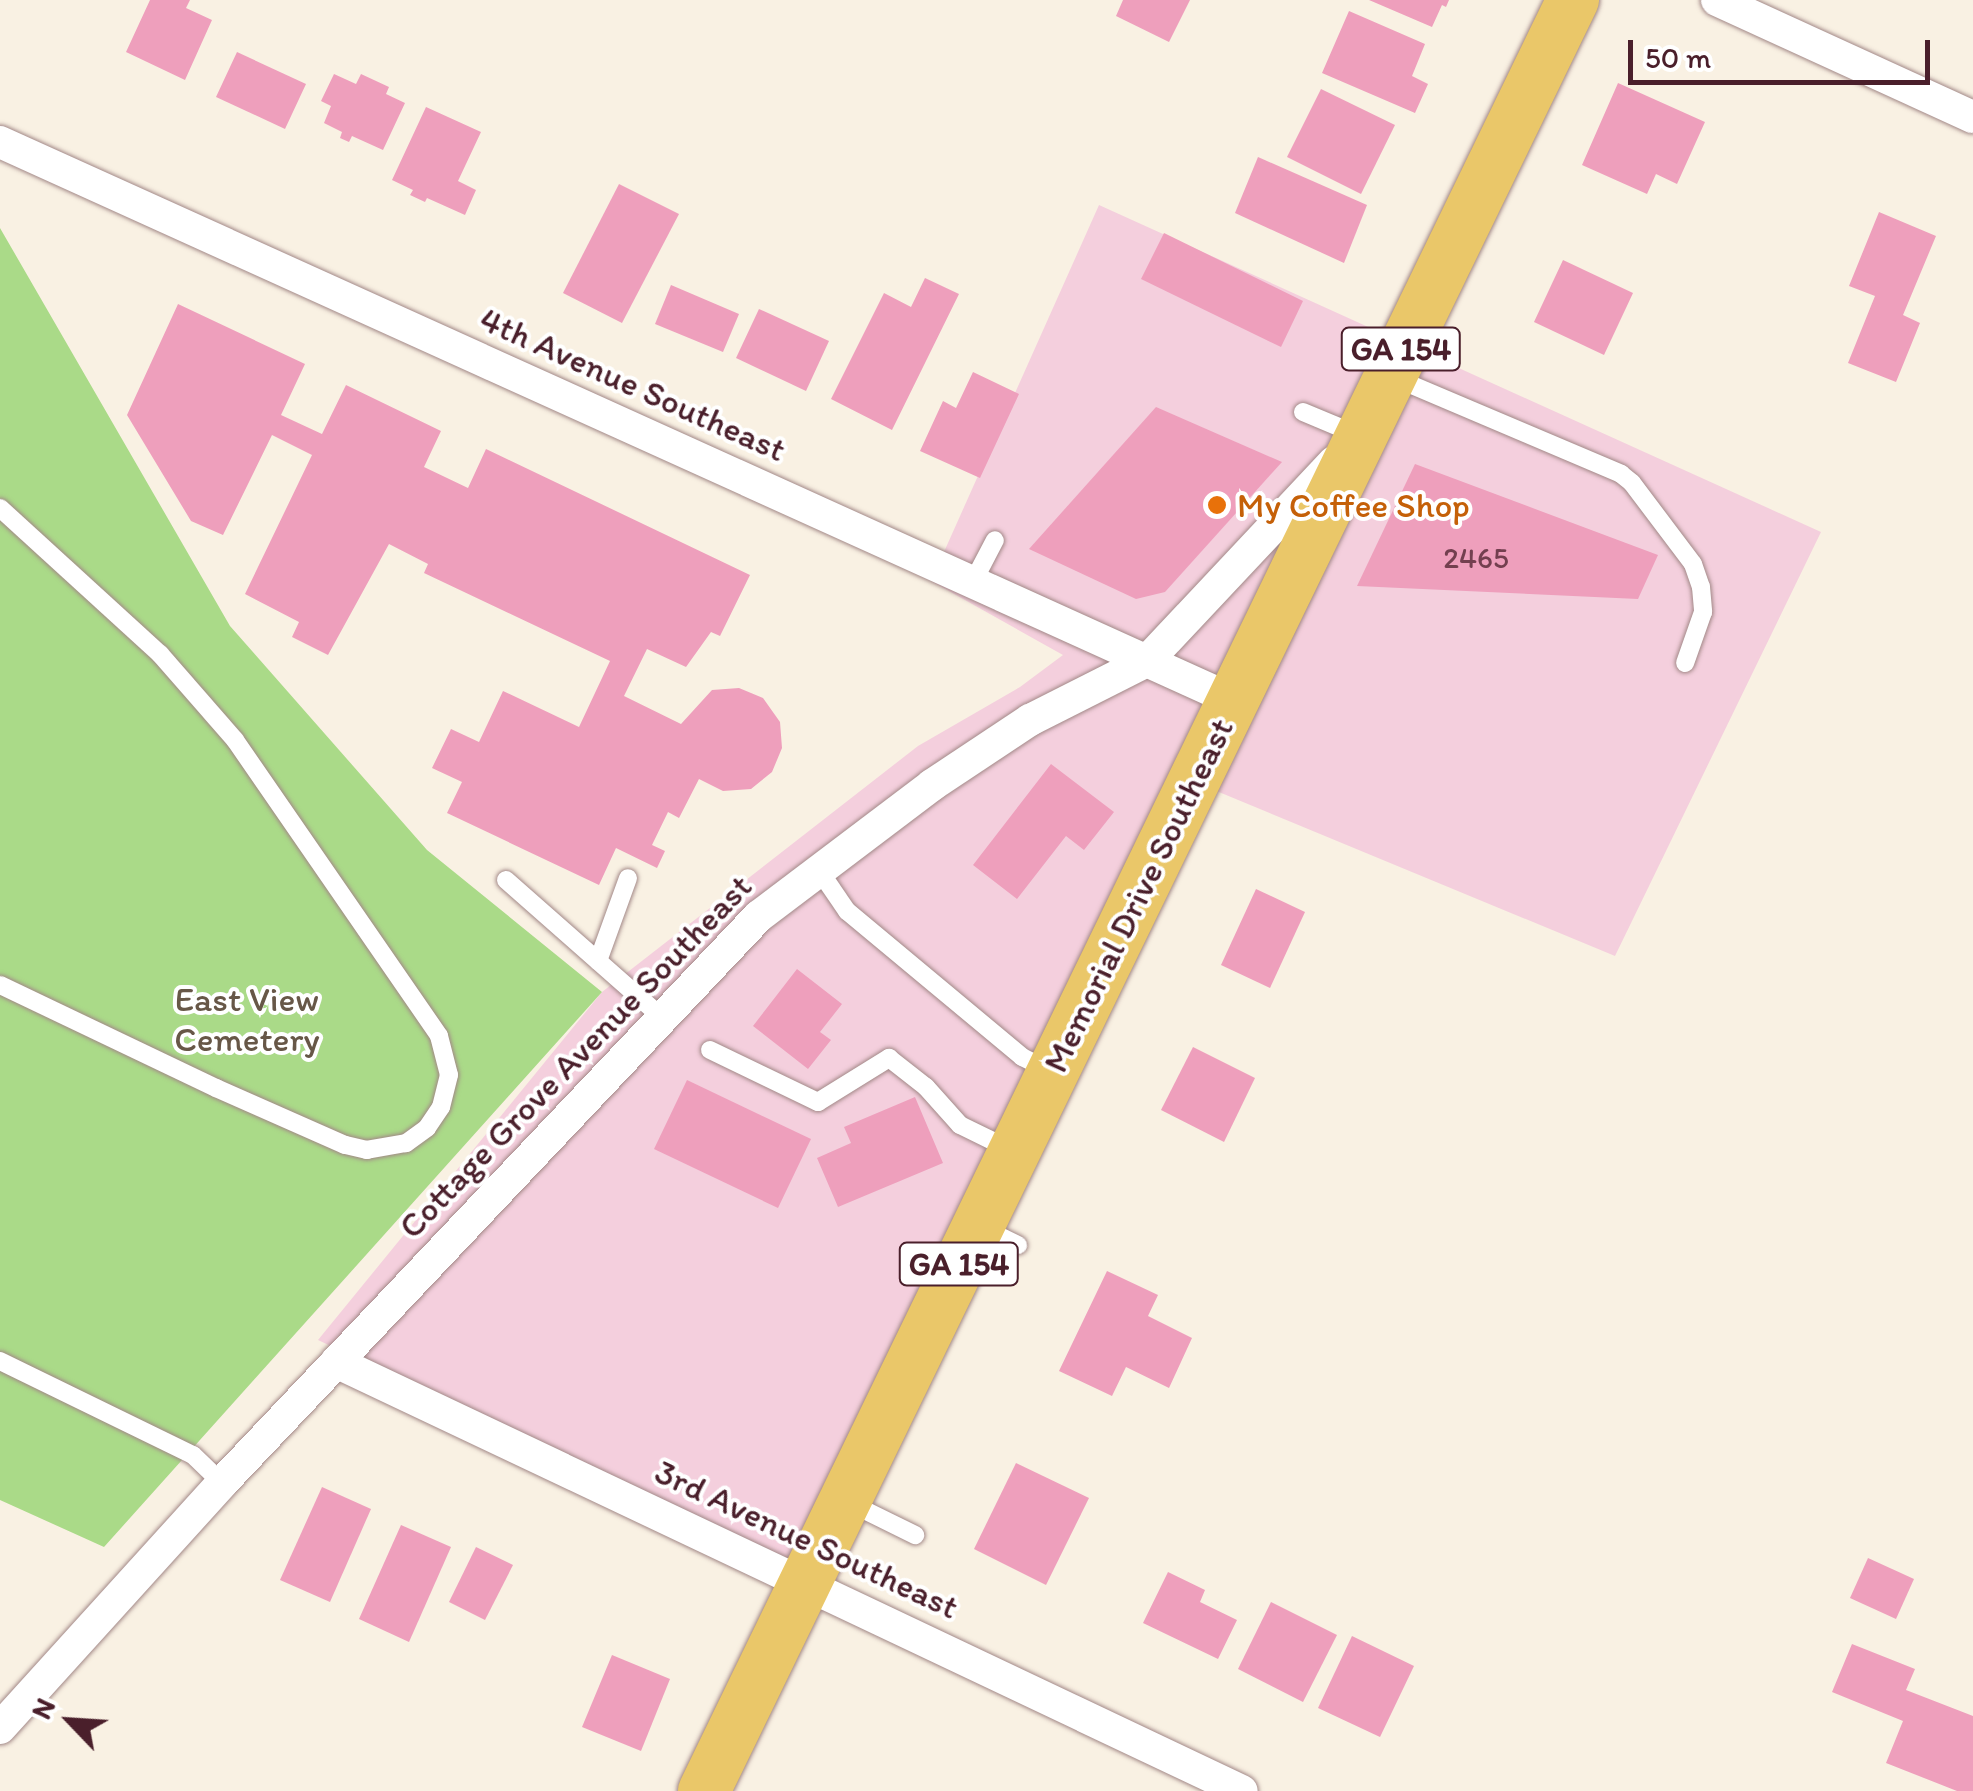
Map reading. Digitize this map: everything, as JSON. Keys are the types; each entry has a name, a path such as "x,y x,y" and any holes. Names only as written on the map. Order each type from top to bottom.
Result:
{"main road":[{"name":"Memorial Drive Southeast","path":"704,1791 844,1500 998,1235 1014,1151 1574,0"}],"street":[{"path":"1716,0 1973,117"},
{"name":"4th Avenue Southeast","path":"0,142 1234,700"},
{"name":"Cottage Grove Avenue Southeast","path":"0,1728 222,1483 660,1016 760,916 932,784 1030,720 1147,661 1360,436"},
{"name":"3rd Avenue Southeast","path":"336,1362 1242,1791"}],"lane":[{"path":"1388,376 1586,458 1632,483 1693,564 1700,587 1703,612 1685,663"},
{"path":"1303,412 1360,436"},
{"path":"0,508 160,654 235,740 439,1036 450,1075 441,1108 428,1128 406,1143 367,1150 345,1145 216,1088 0,984"},
{"path":"973,582 995,540"},
{"path":"819,870 847,911 1022,1058 1052,1072"},
{"path":"598,962 628,878"},
{"path":"506,880 660,1016"},
{"path":"710,1050 818,1102 889,1058 926,1087 960,1125 1014,1151"},
{"path":"0,1361 192,1455 222,1483"},
{"path":"844,1500 915,1535"}],"shaded area":[{"path":"1099,205 1821,532 1615,956 1173,773 789,1563 318,1340 602,992 918,746 1020,687 1063,655 931,581"}],"green space":[{"name":"East View Cemetery","path":"0,228 230,626 427,850 602,992 104,1547 0,1500"}],"building":[{"path":"150,0 190,0 186,8 212,20 185,80 126,52"},
{"path":"1123,0 1190,0 1169,42 1116,16"},
{"path":"1369,0 1449,0 1446,7 1442,5 1432,27"},
{"path":"1349,11 1425,44 1412,76 1428,84 1415,113 1322,73"},
{"path":"237,52 306,84 285,129 216,97"},
{"path":"334,74 356,84 361,74 389,87 386,94 405,103 383,150 352,136 349,142 340,138 342,132 324,123 331,106 321,101"},
{"path":"1618,83 1705,122 1677,184 1656,174 1647,194 1582,165"},
{"path":"1321,89 1395,125 1361,194 1287,157"},
{"path":"426,107 481,132 458,181 476,190 465,215 410,195 413,190 392,180"},
{"path":"1258,157 1367,205 1344,263 1235,213"},
{"path":"619,184 679,214 622,323 563,293"},
{"path":"1879,212 1936,236 1903,315 1920,323 1896,382 1848,363 1875,296 1849,286"},
{"path":"1164,233 1303,301 1281,347 1141,279"},
{"path":"1563,260 1633,293 1604,355 1534,322"},
{"path":"925,278 959,294 892,430 831,399 884,293 911,307"},
{"path":"671,285 739,314 723,352 655,324"},
{"path":"178,304 305,364 281,415 322,434 346,385 441,431 424,467 468,488 486,449 750,575 720,636 711,632 686,667 647,649 624,696 681,724 712,690 739,688 763,698 780,722 782,748 772,772 751,789 723,791 699,779 679,818 668,812 652,845 665,851 657,868 616,848 599,885 447,813 462,782 432,768 451,729 479,742 503,691 579,727 610,661 424,573 428,564 389,544 328,655 292,637 299,622 245,594 312,455 272,435 223,535 191,521 127,415"},
{"path":"759,309 829,341 806,391 736,358"},
{"path":"973,372 1019,394 980,478 920,451 943,401 956,408"},
{"path":"1156,407 1282,462 1165,592 1136,599 1029,549"},
{"path":"1415,464 1658,555 1638,599 1357,586"},
{"path":"1051,764 1114,812 1084,850 1066,836 1017,899 973,865"},
{"path":"1256,889 1305,912 1270,988 1221,965"},
{"path":"797,969 842,1004 820,1032 831,1040 808,1069 753,1026"},
{"path":"1193,1047 1255,1078 1224,1142 1161,1110"},
{"path":"687,1080 811,1139 778,1208 654,1149"},
{"path":"915,1097 943,1163 838,1207 817,1158 851,1143 844,1127"},
{"path":"1107,1271 1158,1295 1148,1316 1192,1338 1169,1388 1126,1367 1112,1396 1059,1371"},
{"path":"1016,1463 1089,1498 1046,1585 974,1549"},
{"path":"322,1487 371,1509 330,1602 280,1580"},
{"path":"401,1525 451,1547 409,1642 359,1619"},
{"path":"476,1547 513,1565 485,1620 449,1602"},
{"path":"1868,1558 1914,1579 1896,1619 1850,1598"},
{"path":"1168,1572 1205,1590 1200,1602 1237,1620 1218,1659 1143,1623"},
{"path":"1271,1602 1337,1635 1303,1702 1238,1669"},
{"path":"1352,1636 1414,1666 1380,1737 1318,1708"},
{"path":"1852,1644 1915,1669 1906,1690 1973,1716 1973,1791 1957,1791 1886,1763 1903,1721 1832,1692"},
{"path":"612,1655 670,1679 641,1751 582,1727"}],"place":[{"name":"My Coffee Shop","path":"1217,505"}]}
